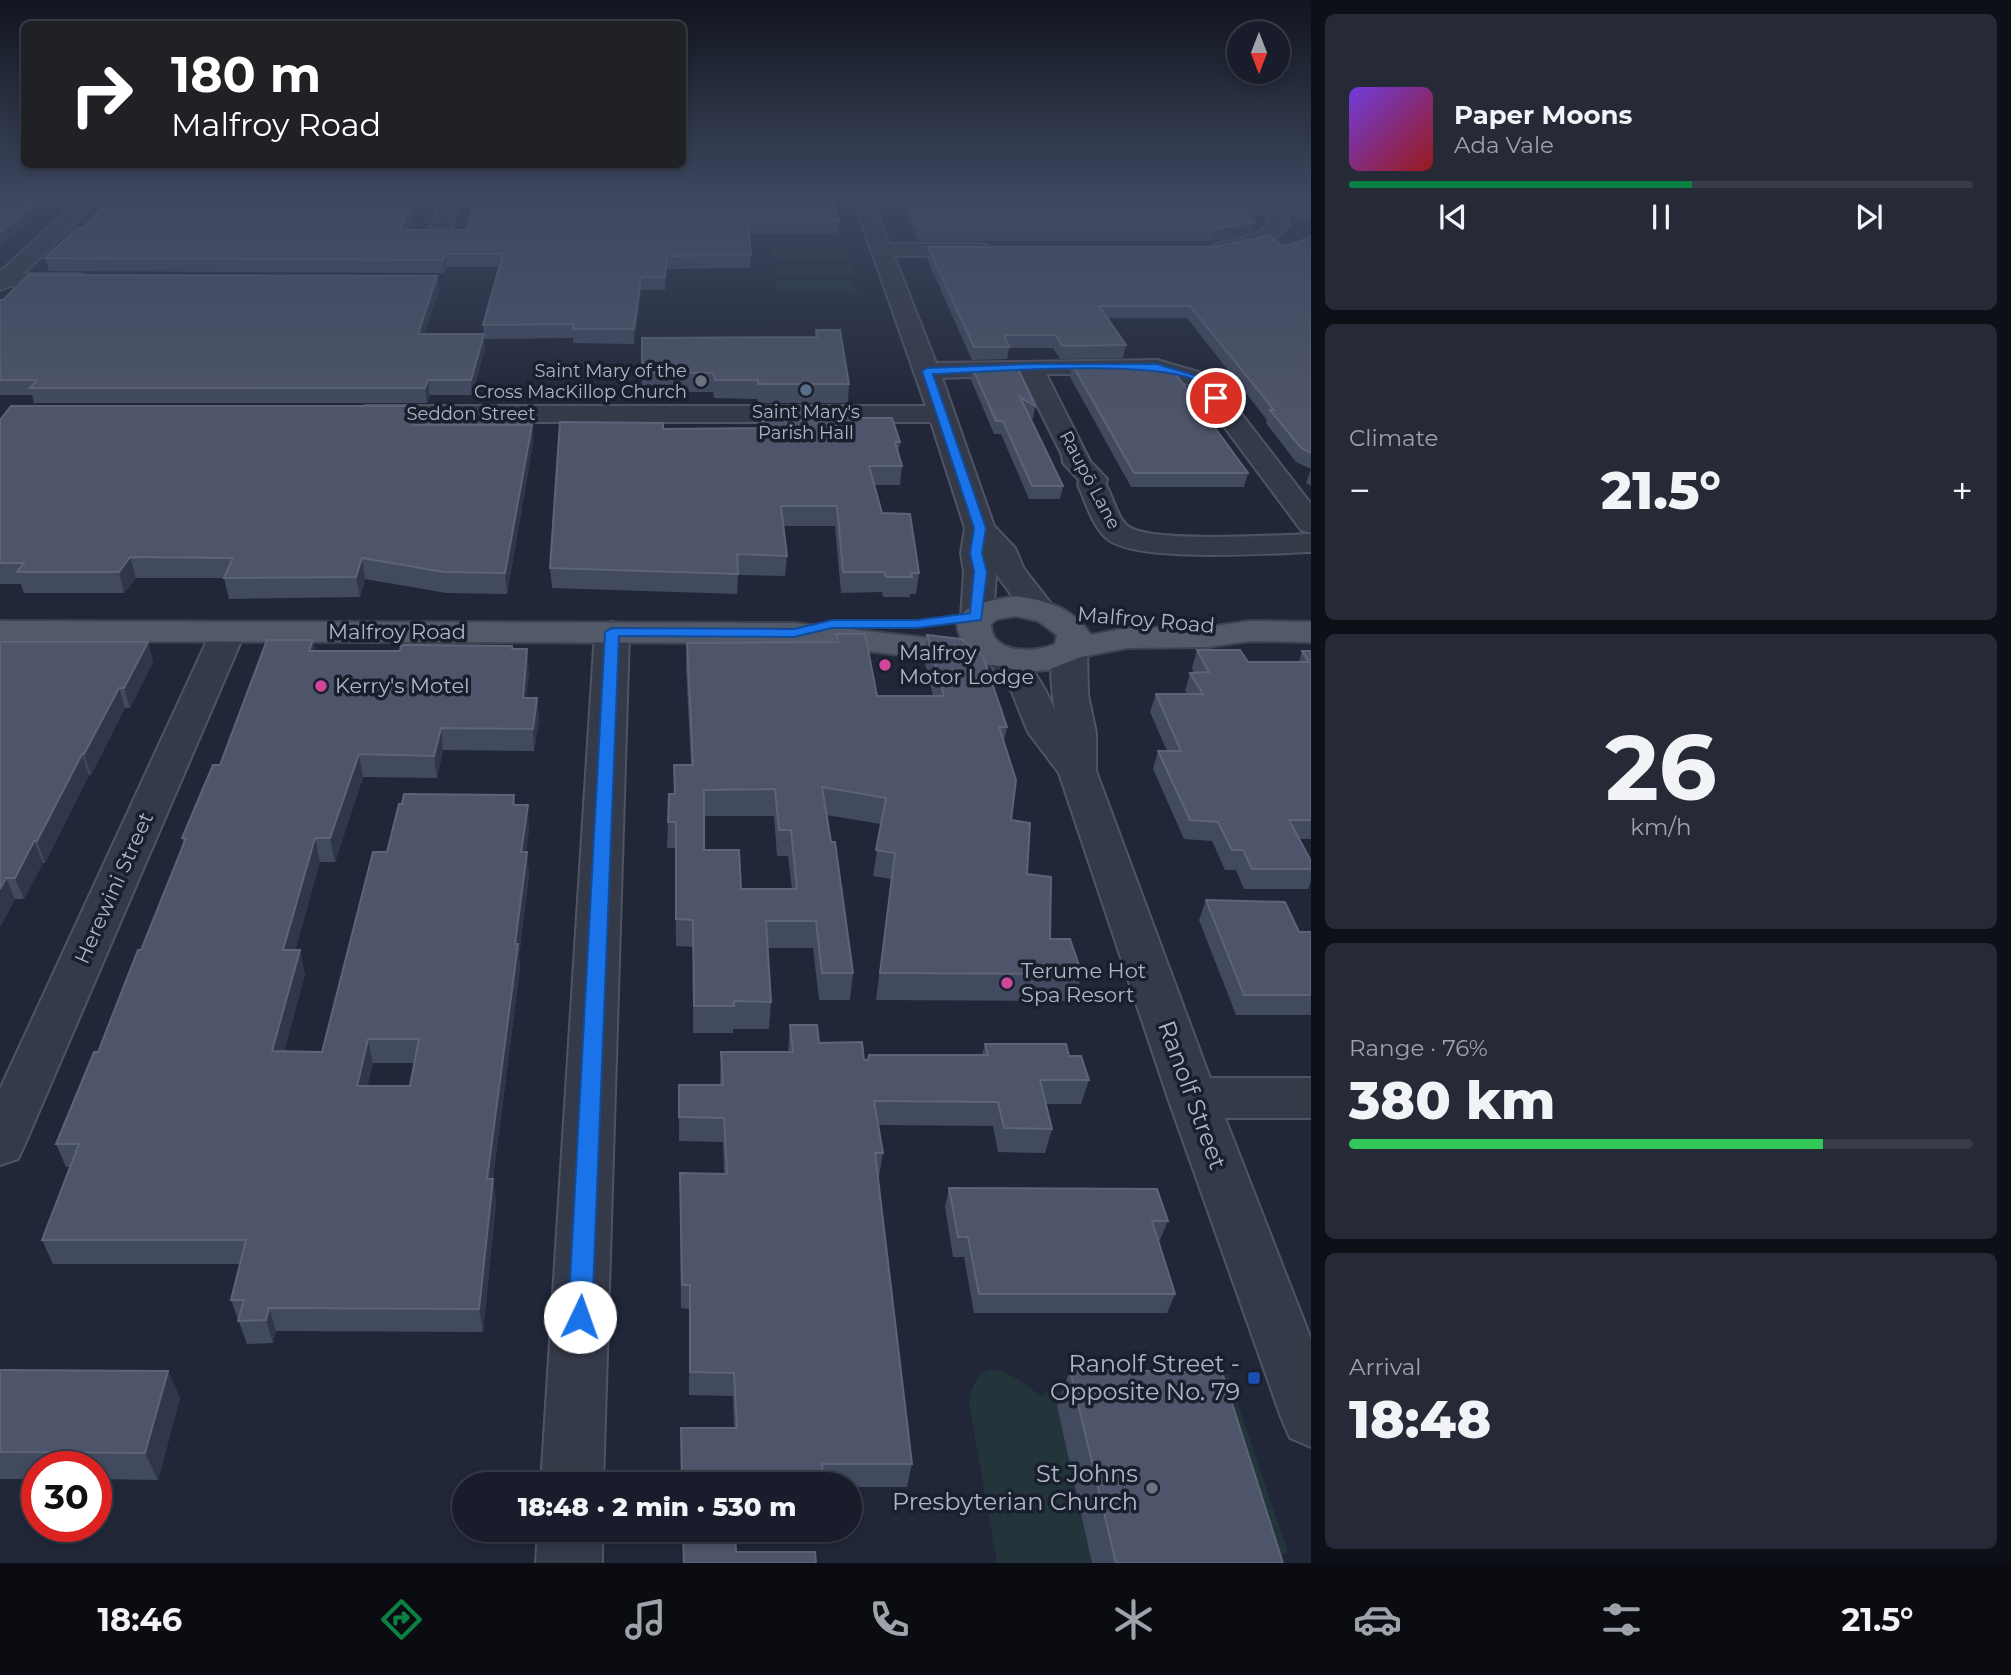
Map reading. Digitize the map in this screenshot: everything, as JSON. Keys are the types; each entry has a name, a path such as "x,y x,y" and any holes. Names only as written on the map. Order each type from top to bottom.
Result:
{"main road":[{"name":"Malfroy Road","path":"794,633 832,624 917,624 949,618 977,617 1004,607 1199,622 1250,631 1311,632"},
{"path":"1042,611 1054,615 1070,628 1075,642 1071,650"},
{"path":"977,617 972,625 972,633 987,649 1001,656"},
{"name":"Malfroy Road","path":"0,631 794,633 855,641 922,645 1042,661 1064,655 1071,650 1128,638 1208,638 1250,631"}],"street":[{"path":"1,281 15,268"},
{"path":"889,268 980,528 1004,555 1009,571 1042,611"},
{"path":"1,281 95,280"},
{"path":"927,371 1030,367 1157,367 1203,381 1311,524"},
{"name":"Raupō Lane","path":"1030,367 1076,455 1077,463 1093,479 1092,485 1116,531 1123,537 1132,541 1158,544 1311,544"},
{"name":"Seddon Street","path":"335,414 942,414"},
{"path":"977,617 980,572 976,553 980,528"},
{"name":"Herewini Street","path":"0,1144 228,632"},
{"path":"573,1472 612,632"},
{"name":"Ranolf Street","path":"1071,650 1070,702 1078,733 1077,771"},
{"name":"Ranolf Street","path":"1001,656 1030,690 1045,732 1077,771 1193,1098 1311,1417"},
{"path":"1193,1098 1311,1098"},
{"path":"569,1563 570,1542"}],"shaded area":[{"path":"775,268 853,268 855,276 776,276"},
{"path":"774,279 853,279 857,293 776,292"},
{"path":"1199,1368 1226,1368 1288,1553 1255,1563 997,1563 969,1403 980,1375 989,1370 999,1371 1020,1381 1042,1397 1051,1387 1067,1398 1224,1389"}],"building":[{"path":"499,268 666,268 665,277 641,277 634,329 573,329 573,324 483,325"},
{"path":"938,268 1311,268 1311,453 1301,448 1270,410 1274,410 1190,306 1099,306 1126,345 1062,346 1056,335 1004,335 1009,347 974,347"},
{"path":"28,275 437,276 418,334 484,334 471,380 428,380 425,388 30,388 37,380 0,380 0,300"},
{"path":"816,330 840,330 849,384 758,384 758,380 715,380 713,373 642,373 642,338 817,337"},
{"path":"1072,364 1139,364 1142,369 1172,369 1248,473 1134,473"},
{"path":"1017,366 1035,406 1020,397 1063,486 1032,486 1003,421 996,421 972,367"},
{"path":"11,406 418,406 413,425 532,425 505,573 444,572 362,558 356,577 224,578 233,558 130,557 119,572 17,572 24,563 0,563 0,420"},
{"path":"761,406 855,406 859,418 892,418 900,442 895,442 902,466 869,466 882,513 910,514 919,573 911,573 912,577 886,577 884,572 843,572 837,506 781,506 787,556 737,554 738,574 550,568 560,422 663,423 663,429 764,428"},
{"path":"836,634 865,634 877,696 944,696 927,635 961,639 983,656 1007,727 999,727 1016,780 1011,820 1030,823 1027,874 1051,877 1050,939 1070,939 1082,974 880,973 895,853 876,850 886,798 822,787 831,842 835,842 853,973 822,973 816,921 766,921 771,1002 734,1001 734,1006 694,1006 693,920 676,919 676,822 668,822 669,794 675,794 674,765 693,765 687,643 838,642","holes":["775,789 779,830 791,830 797,889 741,889 739,850 704,850 704,790"]},
{"path":"267,640 313,640 309,651 400,651 401,645 512,646 512,649 527,649 523,698 537,698 533,729 441,728 434,756 359,754 330,838 315,838 283,950 300,950 272,1051 322,1052 373,852 387,852 404,794 514,795 513,805 528,805 521,852 527,852 515,944 518,944 487,1179 493,1179 479,1309 269,1308 266,1320 238,1321 244,1300 231,1300 246,1240 42,1240 79,1144 56,1144 94,1052 98,1052 138,950 141,950 186,838 182,838 213,765 220,765","holes":["368,1039 419,1039 410,1086 357,1086"]},
{"path":"0,642 148,642 124,688 119,688 15,878 6,878 0,889"},
{"path":"1197,650 1240,650 1248,662 1309,662 1302,651 1311,651 1311,820 1289,820 1311,861 1311,869 1252,869 1243,850 1232,850 1218,822 1190,820 1158,751 1181,751 1156,694 1203,694 1190,673 1209,672"},
{"path":"1206,900 1285,902 1299,932 1311,932 1311,995 1244,995"},
{"path":"790,1025 817,1025 819,1043 862,1042 864,1060 868,1060 869,1055 988,1055 985,1044 1066,1044 1069,1056 1081,1056 1089,1080 1040,1080 1052,1129 1004,1128 998,1102 874,1101 883,1153 875,1153 912,1464 822,1464 823,1472 682,1472 681,1428 737,1428 734,1373 690,1372 690,1285 682,1285 680,1173 727,1174 724,1118 679,1117 679,1085 723,1085 721,1052 793,1052"},
{"path":"949,1188 1157,1189 1168,1221 1152,1221 1175,1294 979,1294 968,1237 958,1237"},
{"path":"0,1370 168,1371 145,1453 0,1452"},
{"name":"St Johns Presbyterian Church","path":"1070,1370 1222,1372 1283,1563 1116,1563"},
{"path":"683,1542 736,1542 736,1552 815,1552 816,1563 684,1563"}],"place":[{"name":"Saint Mary of the Cross MacKillop Church","path":"701,381"},
{"name":"Saint Mary's Parish Hall","path":"806,390"},
{"name":"Malfroy Motor Lodge","path":"885,665"},
{"name":"Kerry's Motel","path":"321,686"},
{"name":"Terume Hot Spa Resort","path":"1007,983"},
{"name":"Ranolf Street - Opposite No. 79","path":"1254,1378"},
{"name":"St Johns Presbyterian Church","path":"1152,1488"}],"route":[{"path":"580,1317 612,632 794,633 832,624 917,624 949,618 977,617 980,572 976,553 980,528 927,371 1030,367 1157,367 1203,381 1216,398"}]}
